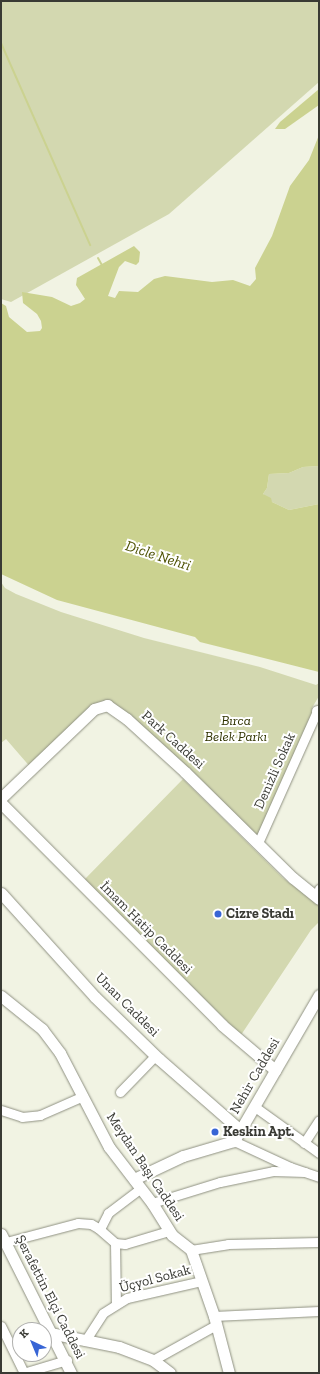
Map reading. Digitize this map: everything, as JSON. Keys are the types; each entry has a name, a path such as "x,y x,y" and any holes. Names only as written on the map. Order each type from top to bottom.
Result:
{"street":[{"name":"Park Caddesi","path":"1,798 94,709 107,705 127,719 180,767 293,878 318,895"},
{"name":"Denizli Sokak","path":"258,843 318,711"},
{"name":"İmam Hatip Caddesi","path":"1,802 222,1025 275,1070"},
{"name":"Unan Caddesi","path":"1,892 96,997 155,1056 240,1130"},
{"name":"Nehir Caddesi","path":"234,1141 319,995"},
{"name":"Meydan Başı Caddesi","path":"1,996 42,1029 60,1053 109,1147 152,1203 170,1231 191,1250 215,1320 229,1373"},
{"path":"120,1092 155,1056"},
{"path":"1,1110 22,1117 40,1115 83,1096"},
{"path":"255,1107 319,1153"},
{"path":"304,1143 319,1120"},
{"path":"100,1229 108,1213 138,1184 183,1156 234,1141 319,1177"},
{"path":"152,1203 228,1180 273,1171 305,1172"},
{"path":"3,1237 78,1223 91,1224 100,1229 115,1243 125,1244 170,1231"},
{"name":"Şerafettin Elçi Caddesi","path":"3,1237 45,1322"},
{"path":"191,1250 228,1244 319,1242"},
{"path":"115,1243 116,1304"},
{"name":"Üçyol Sokak","path":"86,1341 96,1320 116,1304 128,1298 202,1282"},
{"path":"153,1360 215,1320 319,1311"},
{"path":"1,1326 24,1373 67,1360"},
{"path":"52,1333 119,1347 153,1360 170,1373"},
{"name":"Şerafettin Elçi Caddesi","path":"52,1336 67,1360 71,1373"}],"green space":[{"path":"1,1 319,1 319,82 169,214 11,302 1,299"},
{"path":"319,466 319,504 289,510 272,502 263,494 267,488 269,474 289,473 303,467"},
{"name":"Bırca Belek Parkı","path":"1,582 5,588 16,594 61,612 144,638 260,667 316,685 319,683 319,696 312,708 317,711 258,843 107,705 32,769 6,739 1,743"},
{"name":"Cizre Stadı","path":"183,779 283,878 319,905 319,922 311,930 241,1035 84,880"}],"water":[{"path":"319,89 319,105 285,129 275,129 280,122"},
{"name":"Dicle Nehri","path":"319,135 319,466 303,467 289,473 269,474 267,488 263,494 271,498 272,502 289,510 319,504 319,672 200,642 195,637 57,600 1,574 1,303 6,306 9,317 27,332 40,331 42,328 41,321 37,314 23,303 22,292 52,297 71,306 80,303 85,299 76,285 77,278 134,246 140,252 139,262 136,265 125,261 119,267 108,296 115,298 119,291 138,292 154,279 165,276 212,282 233,280 250,286 256,279 255,268 272,236 290,186 309,160"}],"waterway":[{"path":"1,43 90,245"},
{"path":"98,258 103,267"}],"place":[{"name":"Cizre Stadı","path":"218,914"},
{"name":"Keskin Apt.","path":"215,1132"}]}
